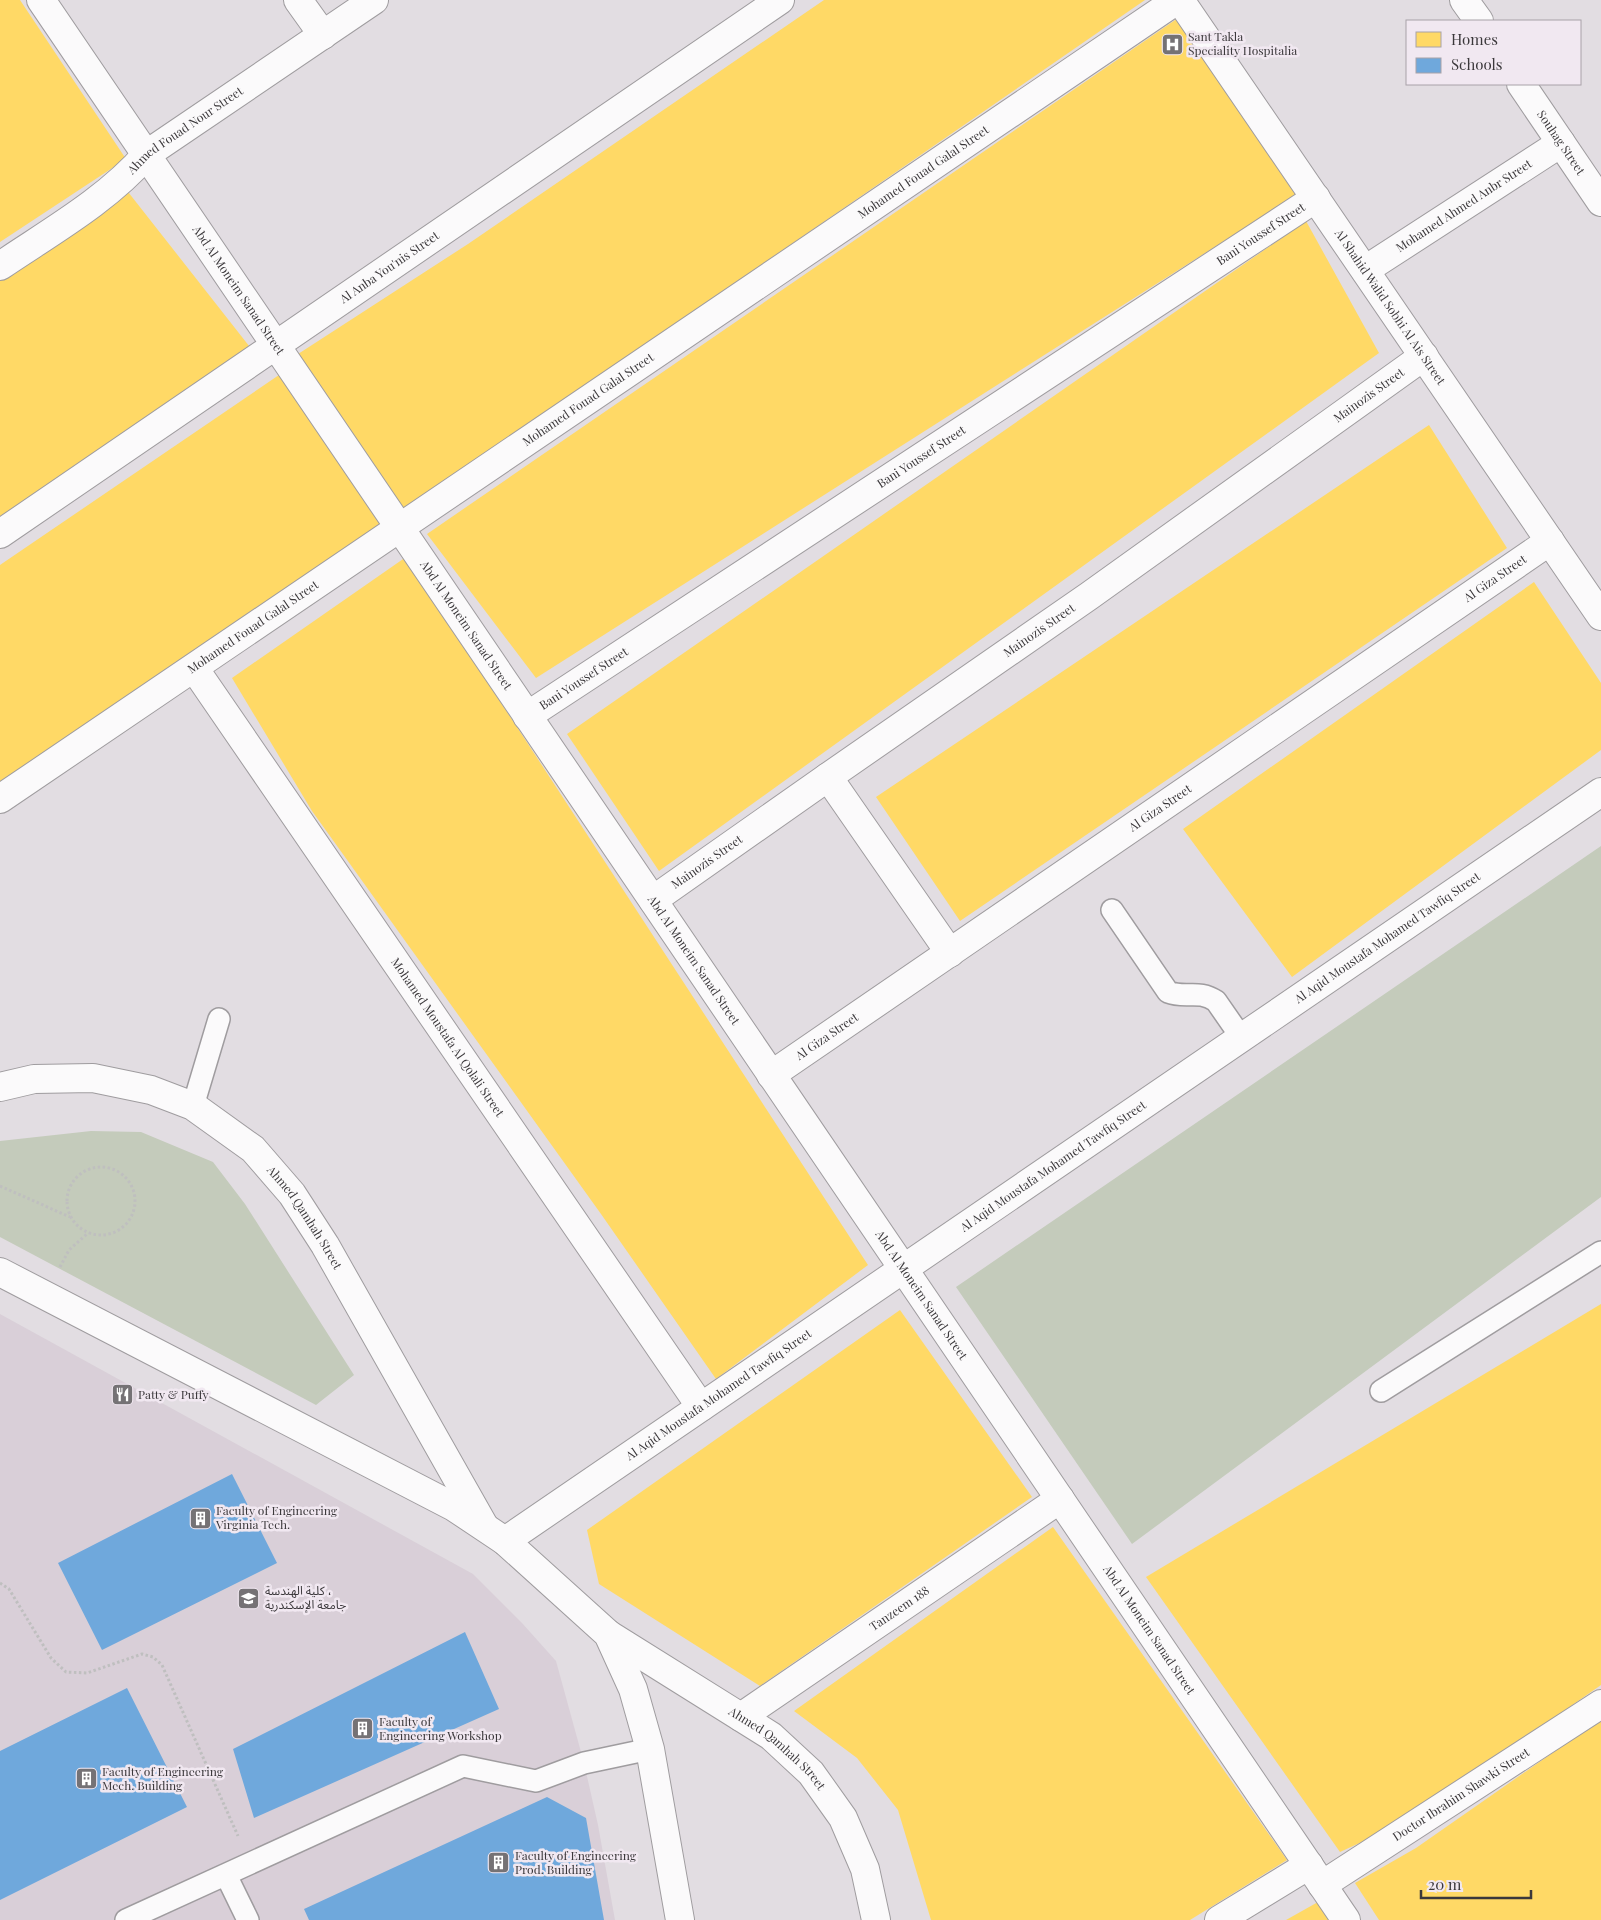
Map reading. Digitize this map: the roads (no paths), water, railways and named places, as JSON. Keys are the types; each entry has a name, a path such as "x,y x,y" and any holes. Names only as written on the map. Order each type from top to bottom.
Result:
{"street":[{"name":"Abd Al Moneim Sanad Street","path":"41,0 1346,1920"},
{"path":"298,0 323,35"},
{"name":"Ahmed Fouad Nour Street","path":"0,266 117,185 146,154 374,0"},
{"name":"Al Anba You'nis Street","path":"0,534 780,0"},
{"name":"Al Shahid Walid Sobhi Al Ais Street","path":"1178,0 1316,198 1601,616"},
{"name":"Mohamed Fouad Galal Street","path":"0,800 1178,0"},
{"path":"1464,0 1478,20"},
{"name":"Souhag Street","path":"1522,85 1601,202"},
{"name":"Mohamed Ahmed Anbr Street","path":"1365,270 1561,143"},
{"name":"Bani Youssef Street","path":"527,716 1316,198"},
{"name":"Mainozis Street","path":"653,900 1097,590 1424,356"},
{"name":"Al Giza Street","path":"771,1075 1550,541"},
{"name":"Mohamed Moustafa Al Qolali Street","path":"194,668 701,1407"},
{"path":"828,777 950,953"},
{"name":"Al Aqid Moustafa Mohamed Tawfiq Street","path":"495,1533 701,1407 1601,792"},
{"name":"Ahmed Qamhah Street","path":"0,1087 34,1079 93,1078 151,1090 193,1106 253,1149 292,1194 325,1245 495,1533"},
{"name":"Ahmed Qamhah Street","path":"0,1272 422,1490 495,1533 608,1634 770,1736 811,1773 843,1818 865,1869 876,1920"},
{"name":"Tanzeem 188","path":"741,1717 1060,1499"},
{"name":"Ahmed Qamhah Street","path":"608,1634 634,1688 650,1749 680,1920"},
{"name":"Doctor Ibrahim Shawki Street","path":"1219,1920 1316,1875 1601,1704"}],"lane":[{"path":"1112,910 1168,992 1180,995 1196,994 1211,998 1216,1002 1241,1037"},
{"path":"193,1106 219,1018"},
{"path":"1381,1391 1601,1252"},
{"path":"126,1920 463,1766 536,1781 584,1763 650,1749"},
{"path":"226,1875 248,1920"}],"place":[{"name":"Sant Takla Speciality Hospitalia","path":"1172,44"},
{"name":"Patty & Puffy","path":"122,1395"},
{"name":"Faculty of Engineering Virginia Tech.","path":"200,1518"},
{"name":"كلية الهندسة ، جامعة الإسكندرية","path":"249,1598"},
{"name":"Faculty of Engineering Workshop","path":"363,1729"},
{"name":"Faculty of Engineering Mech. Building","path":"86,1779"},
{"name":"Faculty of Engineering Prod. Building","path":"499,1863"}]}
